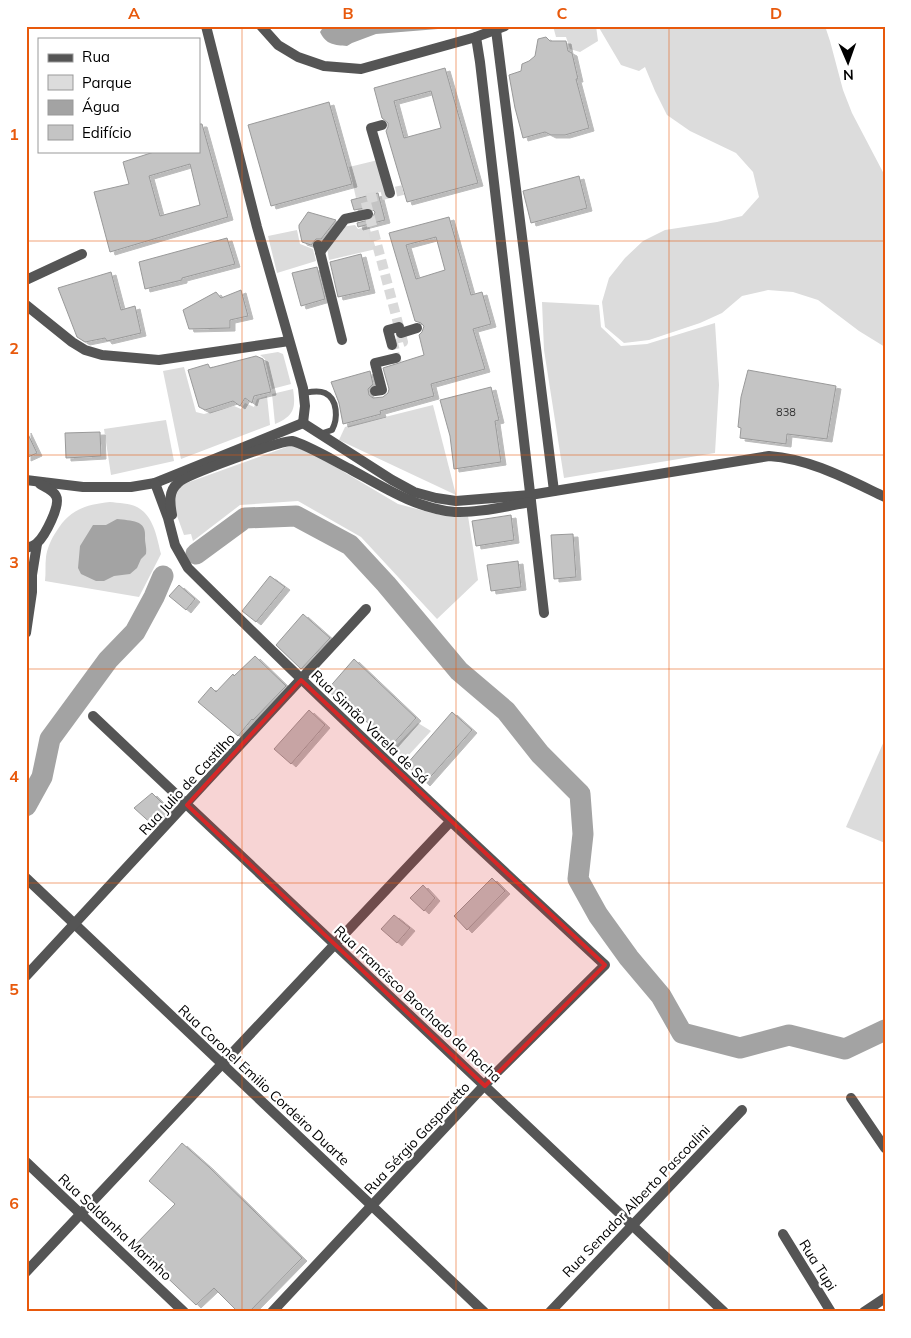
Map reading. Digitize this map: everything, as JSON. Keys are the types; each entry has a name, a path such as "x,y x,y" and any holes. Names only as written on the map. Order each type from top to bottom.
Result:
{"street":[{"path":"206,26 256,227 304,393 303,424"},
{"path":"261,26 278,46 298,57 324,66 361,69 476,37 500,28 554,491"},
{"path":"476,37 544,613"},
{"path":"382,125 371,128 390,193"},
{"path":"342,340 319,249 345,219 368,214"},
{"path":"26,280 82,254"},
{"path":"26,305 72,342 86,350 102,354 159,360 289,342"},
{"path":"392,345 388,330 417,328"},
{"path":"375,392 382,390 375,364 396,358"},
{"path":"303,424 414,492 456,501 530,499"},
{"path":"28,483 42,482 84,487 131,487 154,483 303,424"},
{"path":"184,551 179,540 170,503 171,495 178,483 248,454 291,441 319,453 404,498 443,510 469,512 530,499 554,491 769,456 787,457 818,466 885,496"},
{"path":"26,633 32,592 29,571 37,544 57,505 56,496 46,487 28,483"},
{"name":"Rua Simão Varela de Sá","path":"154,483 176,545 188,568 301,680 450,822 605,965"},
{"path":"56,496 84,487"},
{"path":"26,548 37,544"},
{"name":"Rua Julio de Castilho","path":"26,976 366,609"},
{"name":"Rua Francisco Brochado da Rocha","path":"93,716 724,1312"},
{"path":"26,1272 82,1215 450,822"},
{"name":"Rua Coronel Emilio Cordeiro Duarte","path":"26,878 484,1312"},
{"name":"Rua Sérgio Gasparetto","path":"272,1312 485,1086 605,965"},
{"path":"851,1098 885,1148"},
{"name":"Rua Senador Alberto Pascoalini","path":"550,1312 742,1110"},
{"name":"Rua Saldanha Marinho","path":"26,1162 184,1312"},
{"name":"Rua Tupi","path":"782,1234 831,1312"},
{"path":"864,1312 885,1298"}],"lane":[{"path":"304,393 325,393 332,398 336,412 335,425 332,430 320,434"}],"highlighted area":[{"path":"301,680 605,965 485,1086 187,805"}],"green space":[{"path":"553,26 596,26 598,41 580,52 570,49 566,37 556,37"},
{"path":"598,26 825,26 843,90 852,113 885,176 885,347 859,331 818,300 793,292 768,290 742,296 722,313 700,323 649,340 624,343 605,327 602,302 609,278 625,258 643,241 665,230 742,216 759,197 753,172 736,153 690,131 667,115 645,67 639,71 621,65"},
{"path":"378,160 385,191 356,198 349,167"},
{"path":"355,225 358,229 369,226 376,249 329,260 327,247 341,227"},
{"path":"297,230 300,244 313,249 316,261 277,273 268,236"},
{"path":"542,302 599,305 601,327 621,346 647,344 715,323 719,385 715,453 564,478 544,350"},
{"path":"278,352 283,354 291,384 272,389 265,359 260,355"},
{"path":"184,367 196,412 204,414 234,406 241,409 245,403 254,407 257,399 267,396 270,425 181,459 163,371"},
{"path":"293,389 294,406 292,411 286,418 275,424 272,394"},
{"path":"433,405 456,495 339,440 345,427"},
{"path":"166,420 174,461 111,475 104,429"},
{"path":"292,445 317,456 398,504 440,515 468,516 478,580 437,619 361,537 298,501 240,505 193,541 191,534 184,535 176,513 174,496 181,485"},
{"path":"110,502 124,503 143,511 151,522 156,534 161,554 139,597 45,581 47,551 52,538 61,524 79,509"},
{"path":"418,723 431,731 406,758 395,747"},
{"path":"885,739 885,843 846,827"}],"water":[{"path":"324,26 451,26 438,29 376,34 347,46 335,45 325,40 320,32"},
{"path":"117,519 137,522 143,527 146,554 141,559 137,568 130,574 114,576 104,581 96,581 81,574 78,568 80,546 93,525 106,525"}],"building":[{"path":"546,37 550,41 566,41 568,51 572,53 578,79 576,79 589,128 565,135 551,135 545,132 523,138 509,75 521,71 522,64 535,56 538,39"},
{"path":"445,68 478,183 407,202 386,131 388,123 382,118 374,88","holes":["431,91 441,128 404,138 394,101"]},
{"path":"329,102 352,184 271,206 248,125"},
{"path":"200,124 202,124 228,217 110,252 94,192 129,184 123,162 154,152 200,152","holes":["190,164 200,205 160,216 149,176"]},
{"path":"579,176 587,208 531,223 523,191"},
{"path":"378,193 385,220 358,227 357,223 372,219 375,212 370,207 354,210 351,200"},
{"path":"308,212 336,220 321,239 316,239 311,245 302,242 299,228"},
{"path":"449,217 471,295 482,292 491,324 473,329 485,369 431,384 434,396 380,411 381,414 343,424 339,403 331,382 370,371 373,384 368,389 369,395 373,398 383,397 388,393 389,389 383,368 424,355 419,335 424,326 415,321 389,233","holes":["436,237 445,270 416,279 406,245"]},
{"path":"227,238 235,264 145,289 139,262"},
{"path":"361,254 370,290 338,297 330,262"},
{"path":"317,267 325,299 301,306 292,273"},
{"path":"111,272 121,310 135,306 141,333 107,341 105,338 85,342 77,337 58,288"},
{"path":"241,290 248,316 230,320 230,328 189,329 183,310 216,292 221,298"},
{"path":"256,356 263,359 271,392 254,396 252,403 245,398 240,406 233,401 205,410 199,407 188,370 208,364 210,368"},
{"path":"748,370 836,386 827,439 787,434 786,444 740,438 741,428 738,427 741,397"},
{"path":"491,387 499,420 495,421 501,462 454,469 450,436 440,400"},
{"path":"26,430 37,453 26,458"},
{"path":"100,432 101,456 66,458 65,433"},
{"path":"511,515 514,540 476,546 472,521"},
{"path":"573,534 576,577 554,579 551,535"},
{"path":"518,561 521,587 491,591 487,565"},
{"path":"270,576 285,587 256,622 242,611"},
{"path":"179,585 195,599 186,610 169,596"},
{"path":"303,614 330,638 301,669 276,645"},
{"path":"255,656 286,686 252,719 238,736 198,702 211,687 216,692 233,674 234,676"},
{"path":"354,659 416,718 392,745 346,703 345,705 327,690"},
{"path":"309,710 325,725 291,764 274,749"},
{"path":"452,712 472,730 425,783 406,765"},
{"path":"152,793 170,811 155,827 134,808"},
{"path":"492,878 505,891 467,930 454,916"},
{"path":"423,885 435,898 424,911 410,898"},
{"path":"394,915 410,928 397,943 381,929"},
{"path":"182,1143 302,1258 249,1312 238,1312 214,1288 196,1305 134,1246 175,1204 149,1181"}],"waterway":[{"path":"196,554 245,518 296,516 350,545 386,584 459,671 506,711 540,754 580,794 583,834 578,879 598,915 629,958 661,996 682,1033 740,1048 789,1035 845,1049 885,1030"},
{"path":"26,806 42,777 50,739 108,660 135,632 163,576"}],"tunnel":[{"path":"397,363 392,345 403,342 365,199 403,190"}]}
